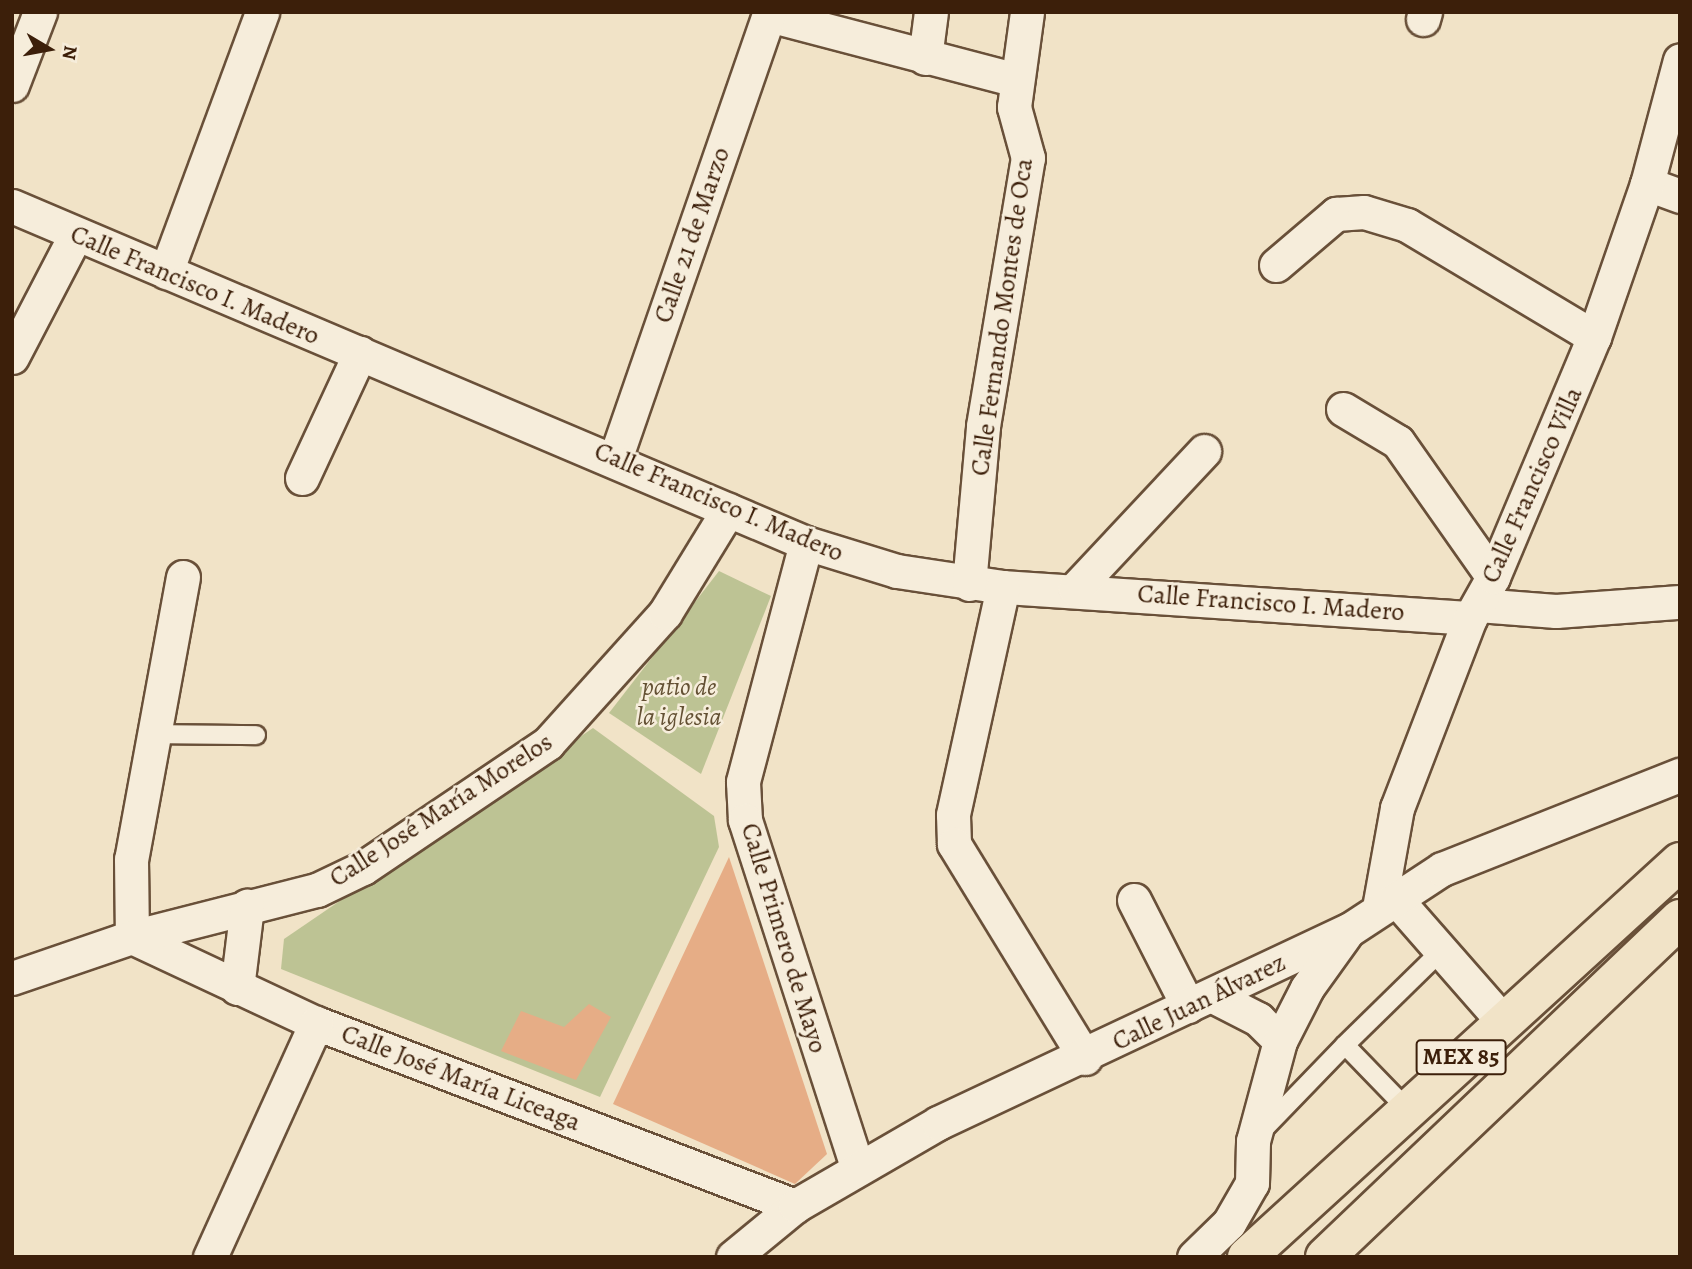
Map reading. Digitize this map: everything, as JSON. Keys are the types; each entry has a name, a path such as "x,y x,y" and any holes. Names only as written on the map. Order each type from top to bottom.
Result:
{"main road":[{"name":"MEX 85","path":"1247,1257 1501,1019 1680,862"},
{"name":"MEX 85","path":"1325,1257 1680,919"}],"street":[{"path":"12,85 40,12"},
{"path":"166,272 262,12"},
{"path":"925,58 931,12"},
{"name":"Calle Fernando Montes de Oca","path":"969,584 983,426 1028,158 1027,137 1016,118 1016,80 1027,12"},
{"path":"769,14 925,58 1016,80"},
{"name":"Calle 21 de Marzo","path":"614,459 769,14"},
{"name":"Calle Francisco Villa","path":"1387,903 1397,808 1480,600 1594,337 1647,184 1680,60"},
{"path":"1647,184 1680,196"},
{"name":"Calle Francisco I. Madero","path":"12,206 75,236 614,459 806,543 897,571 969,584 1003,587 1480,600 1556,611 1680,601"},
{"path":"1276,265 1336,214 1364,212 1407,226 1594,337"},
{"path":"12,356 75,236"},
{"path":"302,478 360,353"},
{"path":"1343,409 1398,442 1480,600"},
{"path":"1075,589 1204,452"},
{"name":"Calle José María Morelos","path":"12,978 132,937 317,890 363,868 548,743 665,613 728,510"},
{"name":"Calle Primero de Mayo","path":"806,543 743,782 745,820 857,1167"},
{"path":"132,937 131,859 183,577"},
{"path":"1003,587 953,815 954,844 1085,1058"},
{"name":"Calle Juan Álvarez","path":"733,1257 795,1206 857,1167 1349,930 1442,869 1579,810 1680,775"},
{"path":"1134,901 1201,1001 1258,1019 1280,1041"},
{"path":"1387,903 1441,951 1501,1019"},
{"path":"237,988 247,906"},
{"path":"1194,1257 1229,1223 1252,1183 1253,1141 1280,1041 1307,988 1349,930"},
{"name":"Calle José María Liceaga","path":"132,937 316,1023 795,1206"},
{"path":"210,1257 316,1023"}],"lane":[{"path":"154,734 256,735"},
{"path":"1253,1141 1345,1045 1441,951"},
{"path":"1345,1045 1406,1108"}],"green space":[{"name":"patio de la iglesia","path":"719,571 771,596 701,774 609,713"},
{"path":"593,728 714,816 719,847 600,1097 281,969 284,939"}],"building":[{"path":"729,857 827,1154 795,1184 613,1104"},
{"path":"589,1004 611,1017 576,1080 501,1051 521,1011 564,1027"}]}
